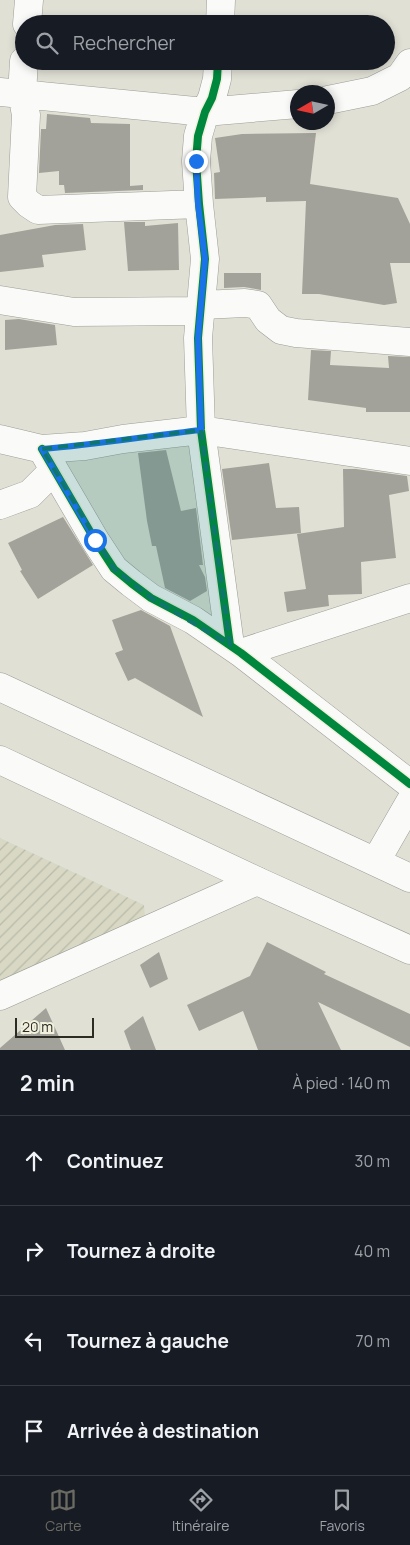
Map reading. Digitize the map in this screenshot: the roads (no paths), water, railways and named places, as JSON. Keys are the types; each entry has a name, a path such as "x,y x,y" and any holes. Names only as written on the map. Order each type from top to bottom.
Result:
{"street":[{"path":"28,15 29,0"},
{"path":"220,15 221,0"},
{"path":"335,99 372,91 400,77 410,63"},
{"path":"11,93 20,70"},
{"path":"217,70 212,98 205,112 198,136 196,161 198,204 205,259 198,338 201,430 235,649"},
{"path":"11,93 205,112 290,105"},
{"path":"11,93 26,115 22,196 38,210 198,204"},
{"path":"0,300 74,312 202,308 245,303 258,305 268,320 282,330 296,334 410,342"},
{"path":"0,505 30,494 48,459 86,446 123,439 201,430 410,461"},
{"path":"0,439 48,459 114,569 131,584 151,598 193,620 235,649 410,784"},
{"path":"235,649 410,598"},
{"path":"0,687 410,878"},
{"path":"0,760 257,881 410,950"},
{"path":"376,862 410,802"},
{"path":"0,996 257,881"}]}
